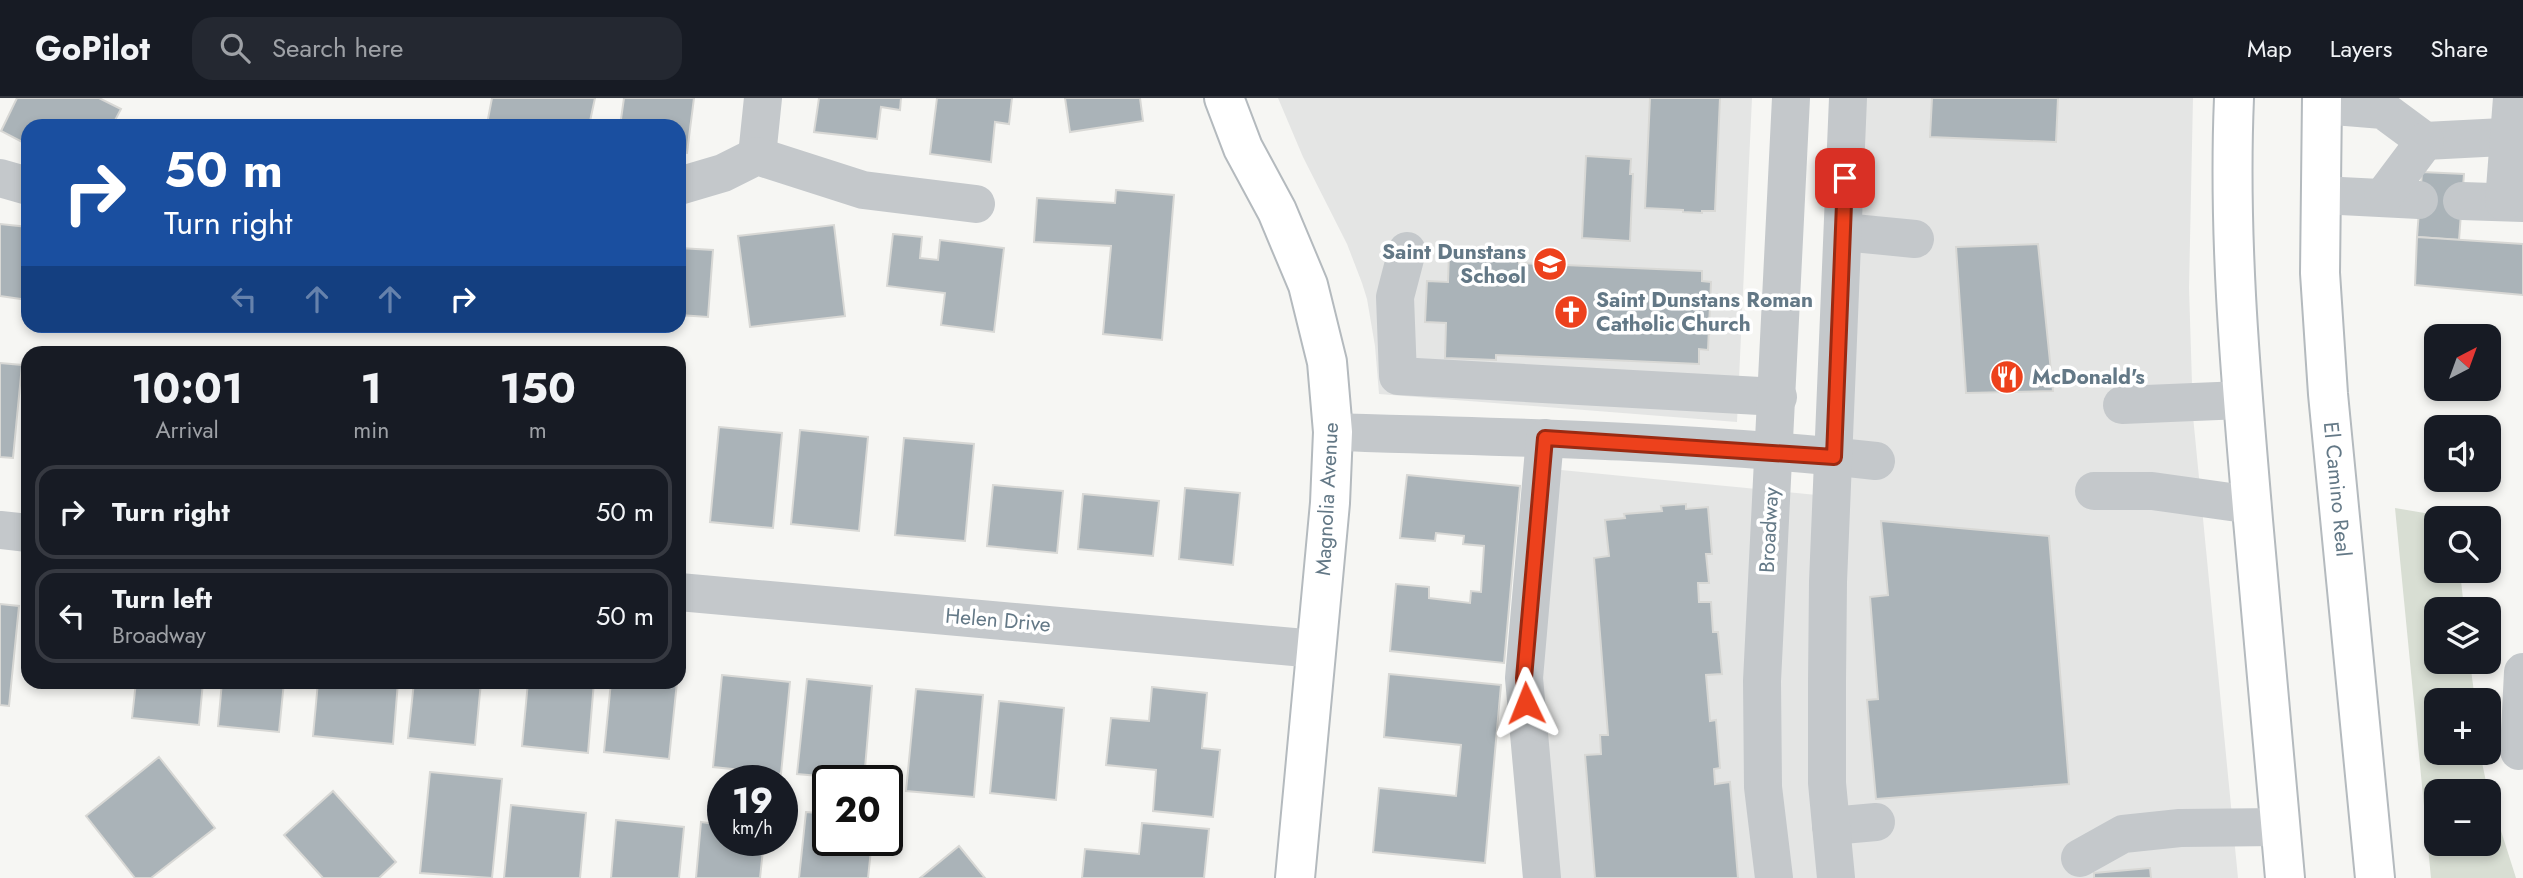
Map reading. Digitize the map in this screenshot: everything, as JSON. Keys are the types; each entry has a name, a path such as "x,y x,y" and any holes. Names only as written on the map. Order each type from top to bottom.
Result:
{"main road":[{"name":"Magnolia Avenue","path":"1224,98 1243,148 1277,211 1308,285 1327,362 1333,432 1330,503 1295,878"},
{"path":"2234,98 2232,188 2242,400 2285,878"},
{"name":"El Camino Real","path":"2322,102 2320,273 2375,878"}],"street":[{"path":"758,156 764,98"},
{"name":"Broadway","path":"1774,878 1763,787 1762,681 1791,98"},
{"path":"1836,878 1827,783 1827,682 1848,98"},
{"path":"2462,201 2513,202 2516,136 2512,98"},
{"path":"2322,102 2384,110 2425,141 2516,136"},
{"path":"2321,195 2401,198 2425,141"},
{"path":"686,184 723,173 758,156 863,190 976,204"},
{"path":"0,178 21,184"},
{"path":"1843,232 1915,239"},
{"path":"1407,251 1395,297 1398,376 1777,397"},
{"path":"2122,405 2242,400"},
{"path":"1333,432 1545,438 1876,461"},
{"path":"1542,878 1524,678 1545,438"},
{"path":"2094,491 2152,491 2252,505"},
{"path":"0,530 21,532"},
{"name":"Helen Drive","path":"686,593 1316,649"},
{"path":"2519,751 2523,672"},
{"path":"1831,826 1876,822"},
{"path":"2080,858 2123,834 2180,828 2280,827"}],"shaded area":[{"name":"Saint Dunstans School","path":"1278,98 1752,98 1737,422 1379,394 1375,346 1362,283 1347,244 1303,157"},
{"path":"1852,98 2193,98 2189,288 2193,416 2238,878 1533,878 1530,467 1838,497"},
{"path":"2395,508 2424,513 2424,583 2461,583 2463,597 2424,597 2424,674 2472,674 2473,688 2424,688 2424,765 2483,765 2485,779 2424,779 2424,806"},
{"path":"2501,831 2516,878 2431,878 2429,856 2501,856"}],"building":[{"path":"17,98 99,98 121,109 116,119 21,119 21,141 1,131"},
{"path":"492,98 595,98 590,119 488,119"},
{"path":"624,98 694,98 687,153 686,119 621,119"},
{"path":"819,98 901,98 900,110 881,107 877,139 814,132"},
{"path":"937,98 1012,98 1009,124 995,122 991,162 930,154"},
{"path":"1065,98 1140,98 1143,121 1070,132"},
{"path":"1650,98 1720,98 1715,211 1702,213 1645,208"},
{"path":"1932,98 2058,98 2056,142 1930,137"},
{"path":"1586,156 1631,159 1630,174 1633,174 1630,241 1582,238"},
{"path":"2422,172 2464,174 2459,240 2417,237"},
{"path":"1116,190 1174,195 1162,340 1103,334 1111,246 1034,242 1037,198 1115,203"},
{"path":"0,224 21,226 21,299 0,296"},
{"path":"834,225 845,316 750,327 738,236"},
{"path":"893,234 922,237 920,258 938,260 940,240 1004,248 994,332 941,325 945,293 887,286"},
{"path":"2417,237 2523,244 2523,295 2415,285"},
{"path":"2038,244 2053,391 1966,393 1956,247"},
{"path":"686,248 713,250 708,317 686,315"},
{"path":"1449,253 1519,256 1519,263 1702,271 1702,281 1711,282 1708,350 1699,349 1699,364 1496,355 1496,360 1445,358 1446,323 1425,322 1427,281 1448,282"},
{"path":"0,363 21,365 13,458 0,457"},
{"path":"719,427 782,433 773,528 710,522"},
{"path":"800,430 868,437 859,531 791,524"},
{"path":"904,438 974,444 965,541 895,535"},
{"path":"1407,475 1520,486 1504,663 1390,651 1396,584 1429,587 1429,598 1470,603 1471,591 1481,592 1484,546 1463,544 1464,536 1436,533 1435,541 1400,538"},
{"path":"993,485 1063,491 1057,553 987,546"},
{"path":"1185,488 1240,493 1233,565 1179,559"},
{"path":"1083,494 1159,501 1153,556 1078,549"},
{"path":"1686,504 1686,509 1708,507 1712,554 1706,554 1709,583 1698,583 1699,602 1711,602 1713,632 1718,632 1722,674 1706,675 1710,721 1716,720 1720,768 1714,769 1715,784 1730,782 1738,878 1595,878 1585,755 1601,754 1600,735 1608,735 1594,558 1609,556 1605,520 1625,518 1624,514 1662,511 1661,506"},
{"path":"1881,521 2049,536 2069,784 1876,799 1867,700 1878,699 1870,597 1888,595"},
{"path":"0,604 19,606 9,706 0,705"},
{"path":"1389,674 1501,685 1485,863 1373,852 1379,788 1456,796 1461,745 1384,737"},
{"path":"722,675 790,682 782,765 713,765"},
{"path":"807,679 872,686 865,765 812,765 812,775 798,774"},
{"path":"1152,687 1207,693 1202,748 1220,750 1213,817 1153,811 1156,770 1106,765 1111,718 1149,721"},
{"path":"135,689 202,689 199,725 132,718"},
{"path":"221,689 283,689 279,732 218,726"},
{"path":"317,689 397,689 393,744 313,736"},
{"path":"413,689 480,689 475,745 408,738"},
{"path":"527,689 593,689 588,753 522,746"},
{"path":"610,689 676,689 669,759 604,752"},
{"path":"916,689 983,695 974,797 906,791"},
{"path":"999,701 1064,708 1056,800 990,793"},
{"path":"159,757 215,828 151,878 135,878 86,816"},
{"path":"430,772 502,779 492,878 420,873"},
{"path":"333,791 396,862 379,878 323,878 284,835"},
{"path":"511,805 586,813 580,878 504,878"},
{"path":"806,812 812,813 812,856 870,856 868,878 799,878"},
{"path":"616,820 684,827 679,878 611,878"},
{"path":"701,822 707,823 707,856 762,856 760,878 696,878"},
{"path":"1142,823 1209,829 1204,878 1082,878 1085,849 1139,854"},
{"path":"959,846 985,878 920,878"},
{"path":"2150,868 2151,878 2094,878 2094,873"}],"place":[{"name":"Saint Dunstans School","path":"1550,264"},
{"name":"Saint Dunstans Roman Catholic Church","path":"1571,312"},
{"name":"McDonald's","path":"2007,377"}],"route":[{"path":"1526,703 1524,678 1545,438 1834,457 1845,178"}]}
